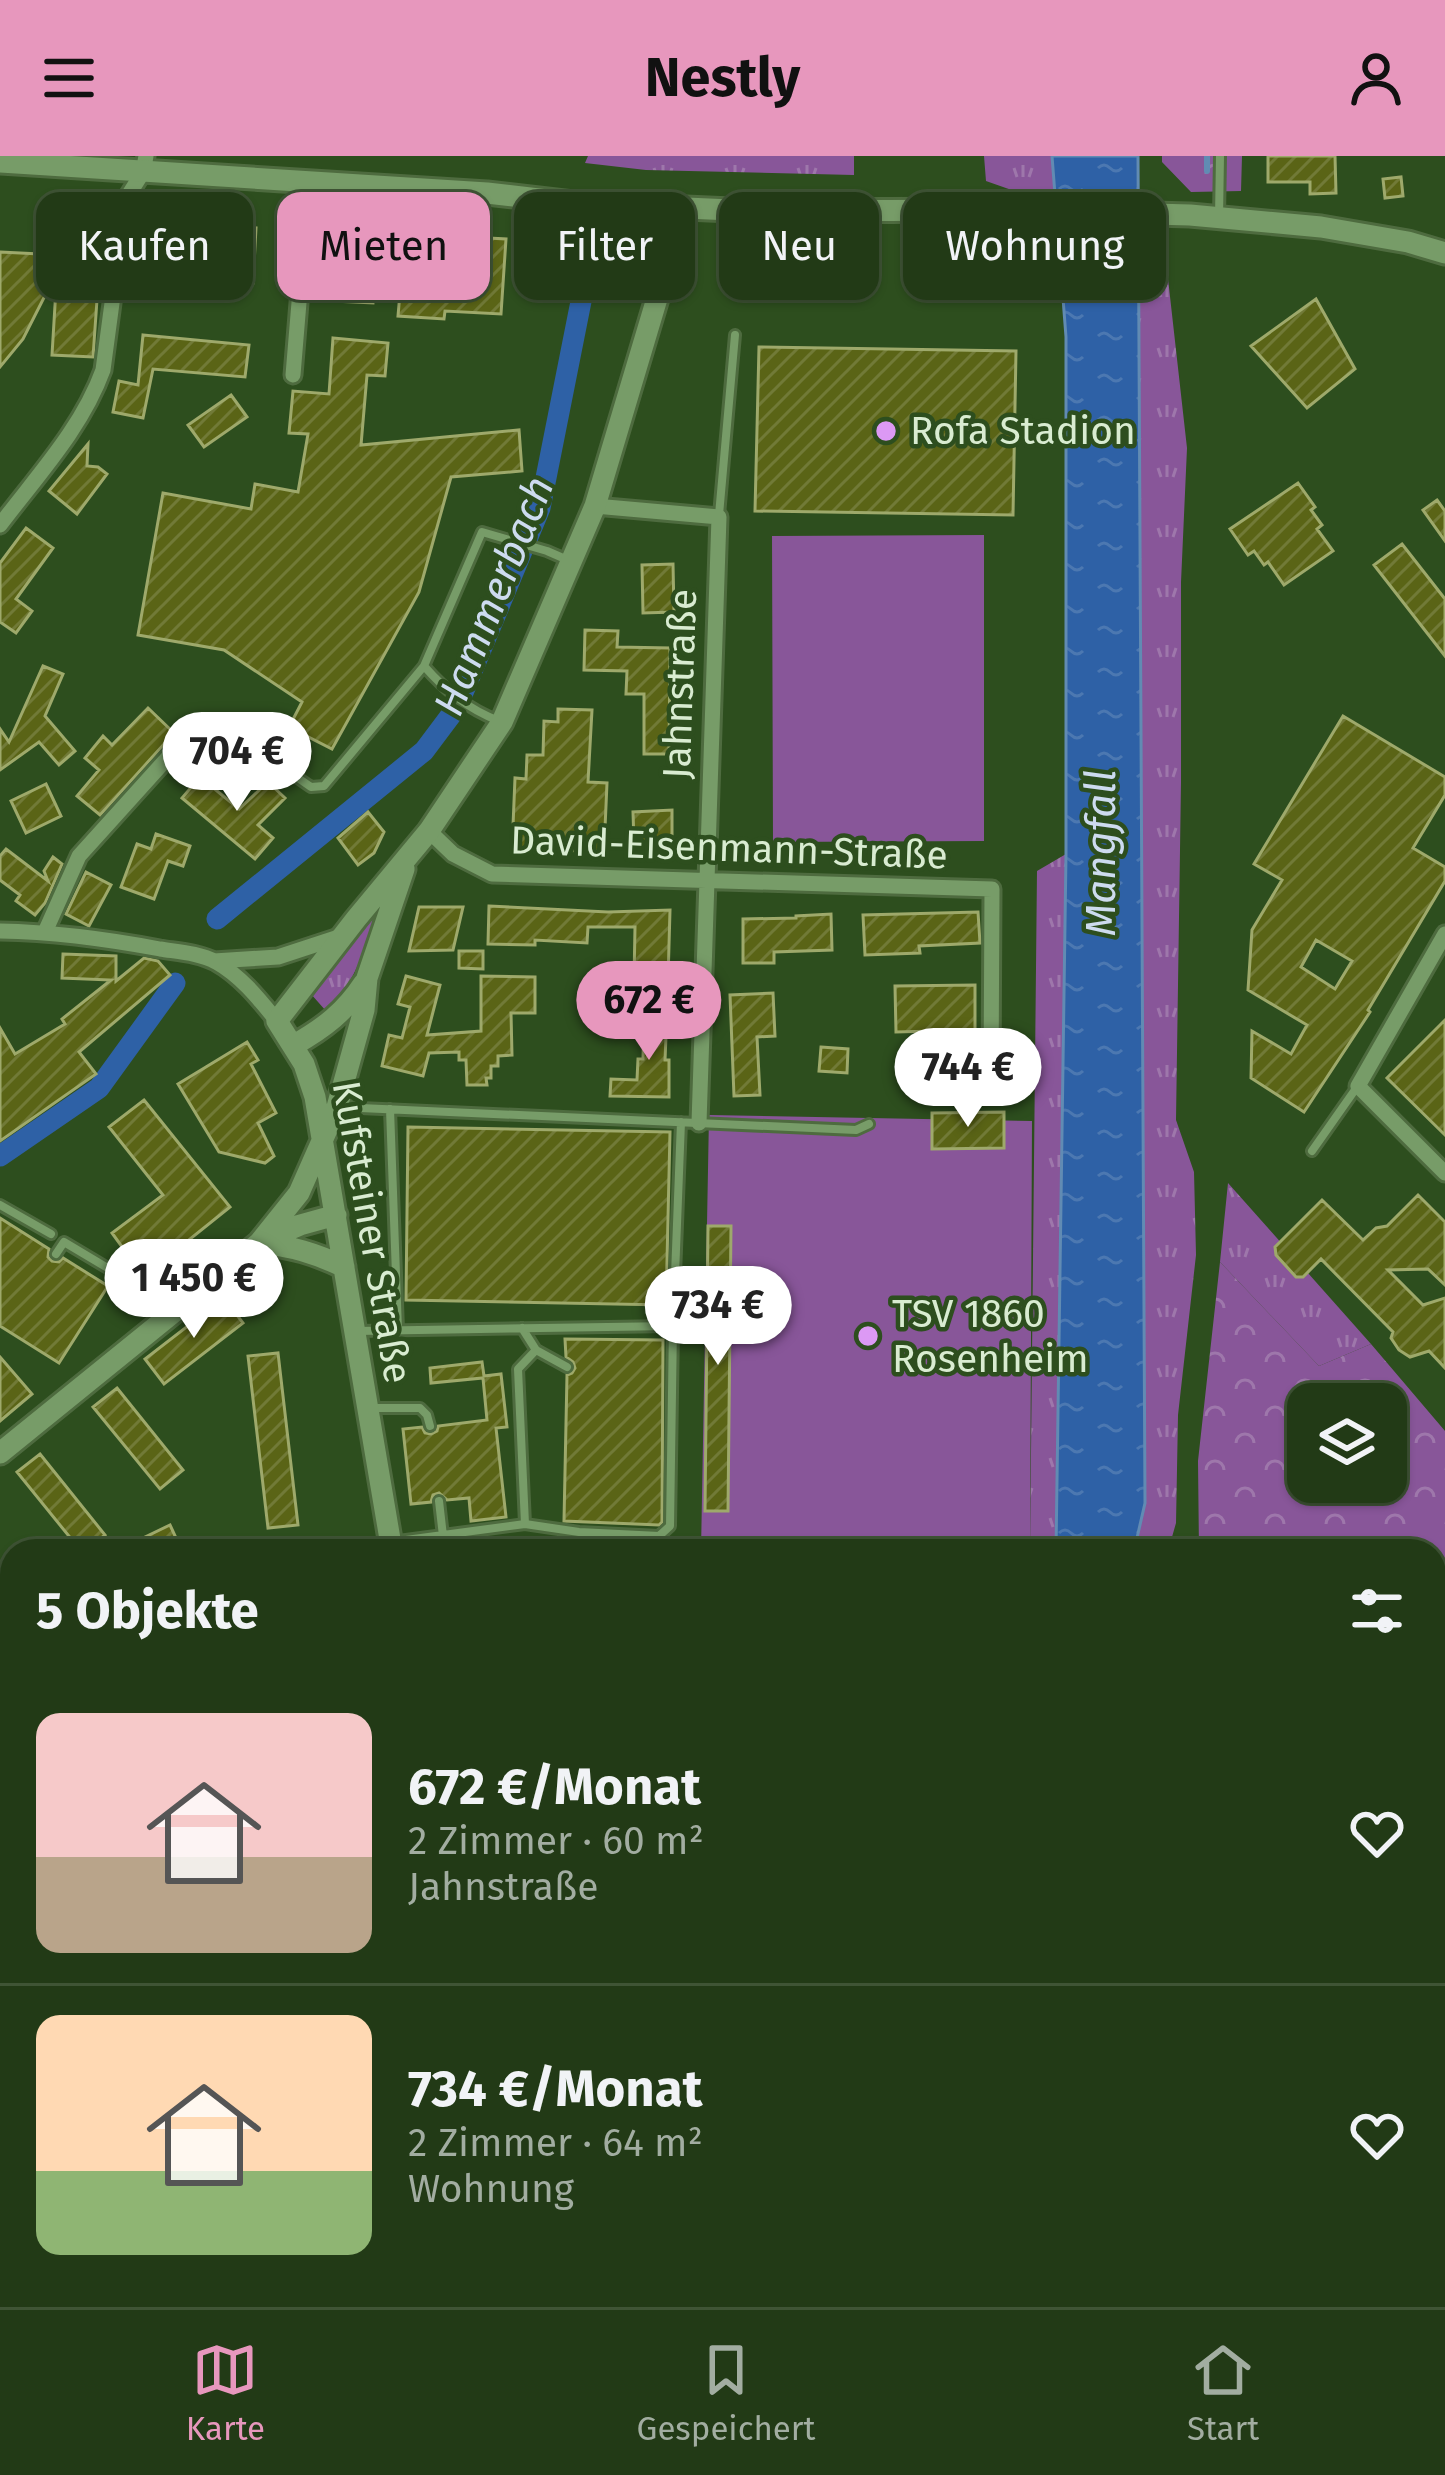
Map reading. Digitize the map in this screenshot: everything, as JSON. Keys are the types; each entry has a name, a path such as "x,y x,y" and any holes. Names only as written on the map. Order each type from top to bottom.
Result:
{"main road":[{"path":"0,162 144,164 309,182 514,196"},
{"path":"695,208 1190,215 1321,227 1445,253"},
{"path":"656,300 657,304"},
{"path":"277,1021 429,831 502,722 595,506 658,300"},
{"path":"259,1243 299,1193 337,1107 368,978 408,857"},
{"path":"294,1045 326,1027 351,1004 368,978"},
{"name":"Kufsteiner Straße","path":"277,1021 294,1045 315,1097 390,1539"},
{"path":"0,1453 259,1243 286,1229 336,1215"},
{"path":"259,1243 288,1245 344,1267"}],"street":[{"path":"0,525 81,416 97,386 126,199 144,164"},
{"path":"293,375 309,182"},
{"path":"595,506 719,517"},
{"name":"Jahnstraße","path":"699,1123 719,517"},
{"path":"44,932 79,856 190,733"},
{"name":"David-Eisenmann-Straße","path":"429,831 453,854 492,874 992,889 991,1082"},
{"name":"Kufsteiner Straße","path":"0,931 95,937 197,955 214,961 250,989 277,1021"},
{"path":"1445,934 1358,1086 1445,1173"},
{"path":"214,961 278,958 342,936"}],"lane":[{"path":"1219,219 1220,156"},
{"path":"719,517 735,335"},
{"path":"223,725 311,787 324,787 424,666 482,532 571,561"},
{"path":"424,666 447,692 502,722"},
{"path":"1312,1151 1358,1086"},
{"path":"337,1107 856,1130 869,1124"},
{"path":"389,1109 398,1330"},
{"path":"429,1539 525,1524 658,1536 670,1526 681,1122"},
{"path":"0,1205 51,1234"},
{"path":"56,1254 64,1242 121,1276 160,1321"},
{"path":"355,1331 673,1327"},
{"path":"522,1328 536,1350 567,1366"},
{"path":"525,1524 518,1369 536,1350"},
{"path":"368,1408 420,1408 430,1426"},
{"path":"439,1501 443,1536"}],"green space":[{"path":"588,156 854,156 854,175 646,170 585,163"},
{"path":"984,156 1052,156 1056,192 1017,192 986,181"},
{"path":"1162,156 1242,156 1241,191 1191,192 1162,162"},
{"path":"1166,261 1187,448 1181,582 1176,1120 1194,1172 1196,1255 1178,1415 1176,1523 1171,1539 1137,1539 1145,1502 1139,300 1166,300"},
{"path":"984,535 984,841 773,842 772,536"},
{"path":"1066,854 1056,1539 1030,1539 1037,871"},
{"path":"375,908 379,910 358,964 326,1011 311,994"},
{"name":"TSV 1860 Rosenheim","path":"709,1115 1032,1121 1030,1539 701,1539"},
{"path":"1228,1183 1371,1344 1319,1366 1220,1262"},
{"path":"1220,1262 1319,1366 1371,1344 1404,1383 1287,1383 1287,1503 1407,1503 1407,1386 1445,1431 1445,1539 1199,1539 1198,1461"}],"water":[{"path":"1052,156 1138,156 1138,192 1055,192"},
{"name":"Mangfall","path":"1063,300 1139,300 1145,1503 1137,1539 1056,1539 1066,854"}],"building":[{"path":"1268,156 1335,156 1336,193 1310,194 1310,182 1268,182"},
{"path":"1401,177 1403,196 1385,198 1383,179"},
{"path":"490,238 506,239 501,314 445,311 444,319 398,316 399,300 490,300"},
{"path":"0,252 36,254 36,300 43,300 23,339 0,367"},
{"path":"1316,299 1355,369 1307,408 1251,346"},
{"path":"55,300 97,300 93,357 52,355"},
{"path":"143,335 249,345 245,377 153,369 143,418 113,412 119,381 138,385"},
{"path":"333,338 388,343 385,376 367,375 361,445 519,430 522,471 451,477 419,592 332,749 289,727 302,702 224,650 138,635 163,493 251,509 255,484 298,492 308,434 289,433 293,391 329,394"},
{"name":"Rofa Stadion","path":"759,347 1016,351 1013,515 755,511"},
{"path":"231,395 247,417 204,447 188,425"},
{"path":"88,444 87,466 107,474 77,514 49,491"},
{"path":"1298,483 1315,507 1311,510 1322,525 1317,529 1333,551 1284,585 1268,562 1264,565 1254,551 1248,555 1230,529"},
{"path":"1437,500 1445,511 1445,541 1423,510"},
{"path":"26,528 53,548 16,599 32,611 16,633 0,622 0,563"},
{"path":"1402,544 1445,599 1445,656 1374,565"},
{"path":"673,564 674,612 643,613 642,565"},
{"path":"585,630 618,631 617,647 670,648 669,754 644,754 644,694 626,694 627,671 584,670"},
{"path":"43,666 63,674 45,716 75,751 59,765 39,742 0,770 0,729 9,742"},
{"path":"148,708 174,733 100,815 77,796 99,770 85,758 103,736 112,745"},
{"path":"558,709 592,710 588,782 607,783 604,851 512,850 515,778 526,779 527,755 543,755 544,721 558,722"},
{"path":"1343,716 1445,777 1445,795 1413,848 1445,867 1445,881 1370,1012 1304,1112 1251,1078 1252,1031 1291,1054 1307,1025 1248,990 1252,930 1282,880 1254,864","holes":["1316,940 1352,961 1335,989 1301,967"]},
{"path":"200,777 239,809 268,782 285,798 258,825 273,838 255,859 182,798"},
{"path":"46,784 61,816 26,833 11,801"},
{"path":"672,810 672,842 634,843 633,812"},
{"path":"368,812 384,832 374,853 358,865 338,838"},
{"path":"156,834 190,846 183,866 168,861 154,899 121,887 137,844 151,849"},
{"path":"6,849 48,881 44,871 53,857 62,864 35,915 0,880 0,856"},
{"path":"86,872 111,885 89,926 66,914"},
{"path":"489,906 670,910 668,980 634,980 635,927 588,927 587,943 488,944"},
{"path":"419,907 463,907 453,950 409,951"},
{"path":"978,912 980,943 919,946 920,953 865,955 863,915"},
{"path":"831,914 832,950 774,952 774,963 743,963 743,919"},
{"path":"459,951 483,951 483,969 459,968"},
{"path":"63,954 116,956 116,981 144,958 158,961 170,975 79,1052 96,1074 0,1141 0,1028 15,1054 65,1024 62,1019 111,980 62,978"},
{"path":"406,976 440,985 427,1035 481,1031 481,976 535,977 535,1013 511,1013 512,1055 498,1056 487,1085 467,1085 466,1060 459,1060 459,1052 429,1053 423,1076 382,1066 389,1035 402,1038 410,1007 398,1004"},
{"path":"975,985 975,1030 896,1032 895,986"},
{"path":"773,993 775,1036 757,1037 760,1095 734,1096 730,995"},
{"path":"644,1012 667,1013 669,1097 610,1096 611,1079 637,1080 638,1059 643,1059"},
{"path":"1445,1020 1445,1135 1387,1078"},
{"path":"247,1042 258,1060 251,1064 276,1113 258,1123 274,1156 265,1163 219,1152 178,1084"},
{"path":"821,1047 848,1049 847,1073 819,1071"},
{"path":"144,1100 230,1207 154,1268 130,1246 125,1251 112,1233 163,1195 109,1127"},
{"path":"1004,1112 1004,1148 932,1149 932,1113"},
{"path":"408,1127 670,1132 666,1305 406,1300"},
{"path":"1418,1195 1445,1222 1445,1285 1428,1269 1388,1270 1423,1305 1445,1298 1445,1368 1429,1351 1410,1357 1399,1350 1391,1338 1393,1332 1321,1259 1303,1277 1296,1277 1276,1255 1275,1247 1322,1200 1363,1240 1376,1228 1387,1226"},
{"path":"0,1218 49,1249 52,1261 63,1258 108,1286 59,1363 0,1326"},
{"path":"708,1226 731,1226 728,1511 705,1511"},
{"path":"224,1298 243,1323 164,1384 145,1359"},
{"path":"565,1339 663,1340 659,1525 564,1521 567,1375 575,1368 566,1357"},
{"path":"278,1353 298,1525 268,1528 248,1356"},
{"path":"0,1357 32,1394 0,1421"},
{"path":"482,1362 484,1376 501,1374 507,1427 496,1428 506,1517 471,1521 469,1498 447,1500 439,1493 431,1502 411,1504 403,1429 422,1427 431,1434 438,1426 487,1420 483,1378 431,1383 430,1368"},
{"path":"117,1388 183,1470 160,1489 93,1407"},
{"path":"40,1454 105,1535 71,1539 17,1472"},
{"path":"170,1525 176,1539 141,1539"}],"waterway":[{"path":"1207,156 1207,171"},
{"name":"Hammerbach","path":"217,919 424,751 457,707 540,508 581,300"},
{"name":"Hammerbach","path":"0,1156 99,1088 175,983"}],"place":[{"name":"Rofa Stadion","path":"886,431"},
{"name":"TSV 1860 Rosenheim","path":"868,1336"}]}
